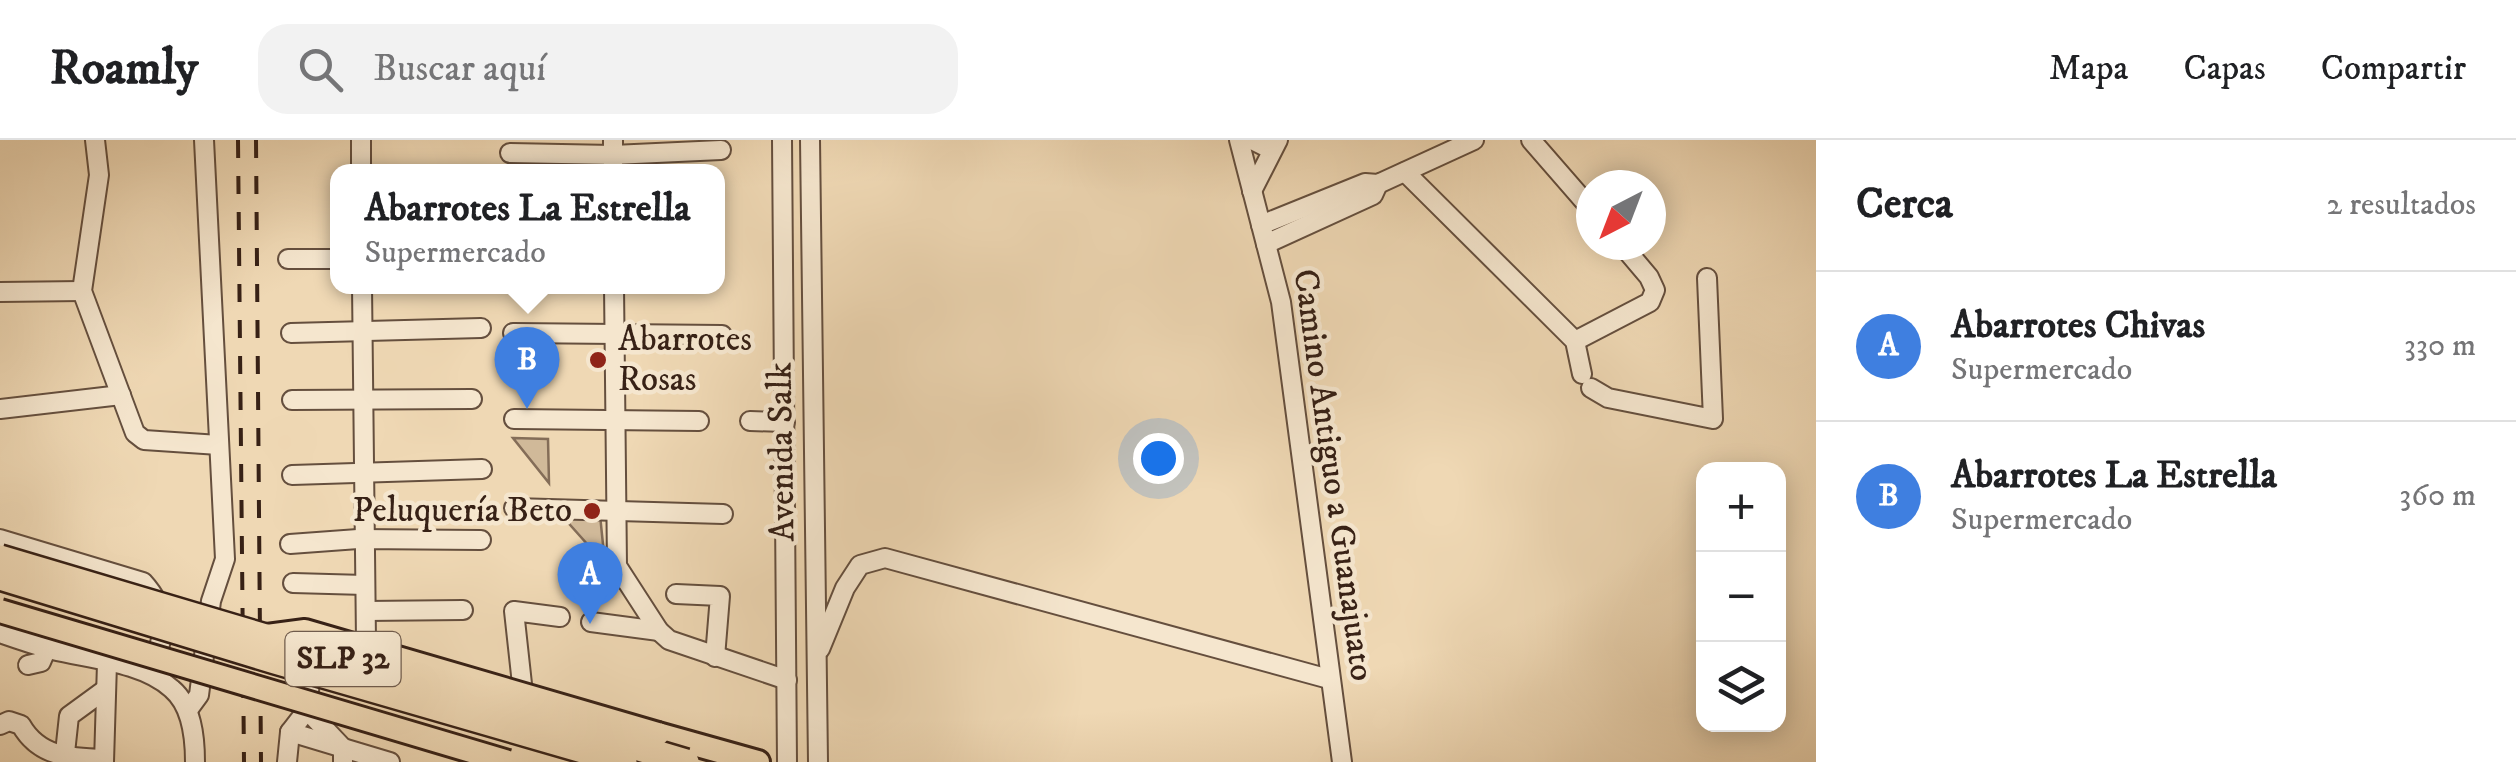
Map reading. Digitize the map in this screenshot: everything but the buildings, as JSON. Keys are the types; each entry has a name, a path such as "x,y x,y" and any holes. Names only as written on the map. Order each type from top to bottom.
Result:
{"highway":[{"name":"SLP 32","path":"0,558 686,762"},
{"name":"SLP 32","path":"0,578 624,762"}],"main road":[{"path":"0,612 508,762"},
{"path":"267,636 305,631 749,760"}],"street":[{"path":"96,140 100,175 82,291 84,305 138,438 219,445"},
{"path":"188,710 198,695 212,601 225,559 204,140"},
{"name":"Avenida Salk","path":"782,140 788,762"},
{"name":"Avenida Salk","path":"810,140 818,762"},
{"name":"Camino Antiguo a Guanajuato","path":"1239,140 1281,302 1342,762"},
{"path":"1261,225 1365,183 1378,184 1474,140"},
{"path":"1531,140 1576,192"},
{"path":"1245,162 1254,141 1275,145 1252,191"},
{"path":"510,153 613,156 721,150"},
{"path":"1405,172 1576,341 1587,381 1608,398 1714,419 1707,278"},
{"path":"1266,244 1374,195 1378,184"},
{"path":"288,258 330,259"},
{"path":"1576,341 1650,302 1655,290 1650,276 1636,260"},
{"path":"0,292 82,291"},
{"path":"362,294 366,640"},
{"path":"614,294 617,566 658,631 669,640 787,680"},
{"path":"291,332 480,328"},
{"path":"513,333 722,336"},
{"path":"0,409 121,395"},
{"path":"292,400 472,400"},
{"path":"514,419 699,421"},
{"path":"750,421 784,422"},
{"path":"292,475 482,468"},
{"path":"514,508 723,514"},
{"path":"0,539 142,582 162,610 164,628 152,659 139,670"},
{"path":"290,544 365,539 481,540"},
{"path":"818,655 845,588 860,565 885,558 1329,679"},
{"path":"293,584 365,585"},
{"path":"676,594 720,596 715,657"},
{"path":"366,611 463,610"},
{"path":"522,684 514,611 560,617"},
{"path":"591,622 658,631"},
{"path":"0,633 139,670 172,688 188,710 195,762"},
{"path":"287,762 290,732 307,710 314,652 322,642 337,636 366,640 675,730 716,750"},
{"path":"28,665 41,662 47,648"},
{"path":"0,725 21,724 41,748 64,760 104,760 106,663"},
{"path":"64,760 69,716 106,689"},
{"path":"307,710 343,755"},
{"path":"290,732 343,755 390,762"}],"shaded area":[{"path":"513,438 548,439 549,483"},
{"path":"600,515 605,564 564,518"}],"railway":[{"path":"238,140 244,762"},
{"path":"256,140 261,762"}],"place":[{"name":"Abarrotes Rosas","path":"598,360"},
{"name":"Abarrotes La Estrella","path":"527,409"},
{"name":"Peluquería Beto","path":"592,511"},
{"name":"Abarrotes Chivas","path":"590,624"}]}
